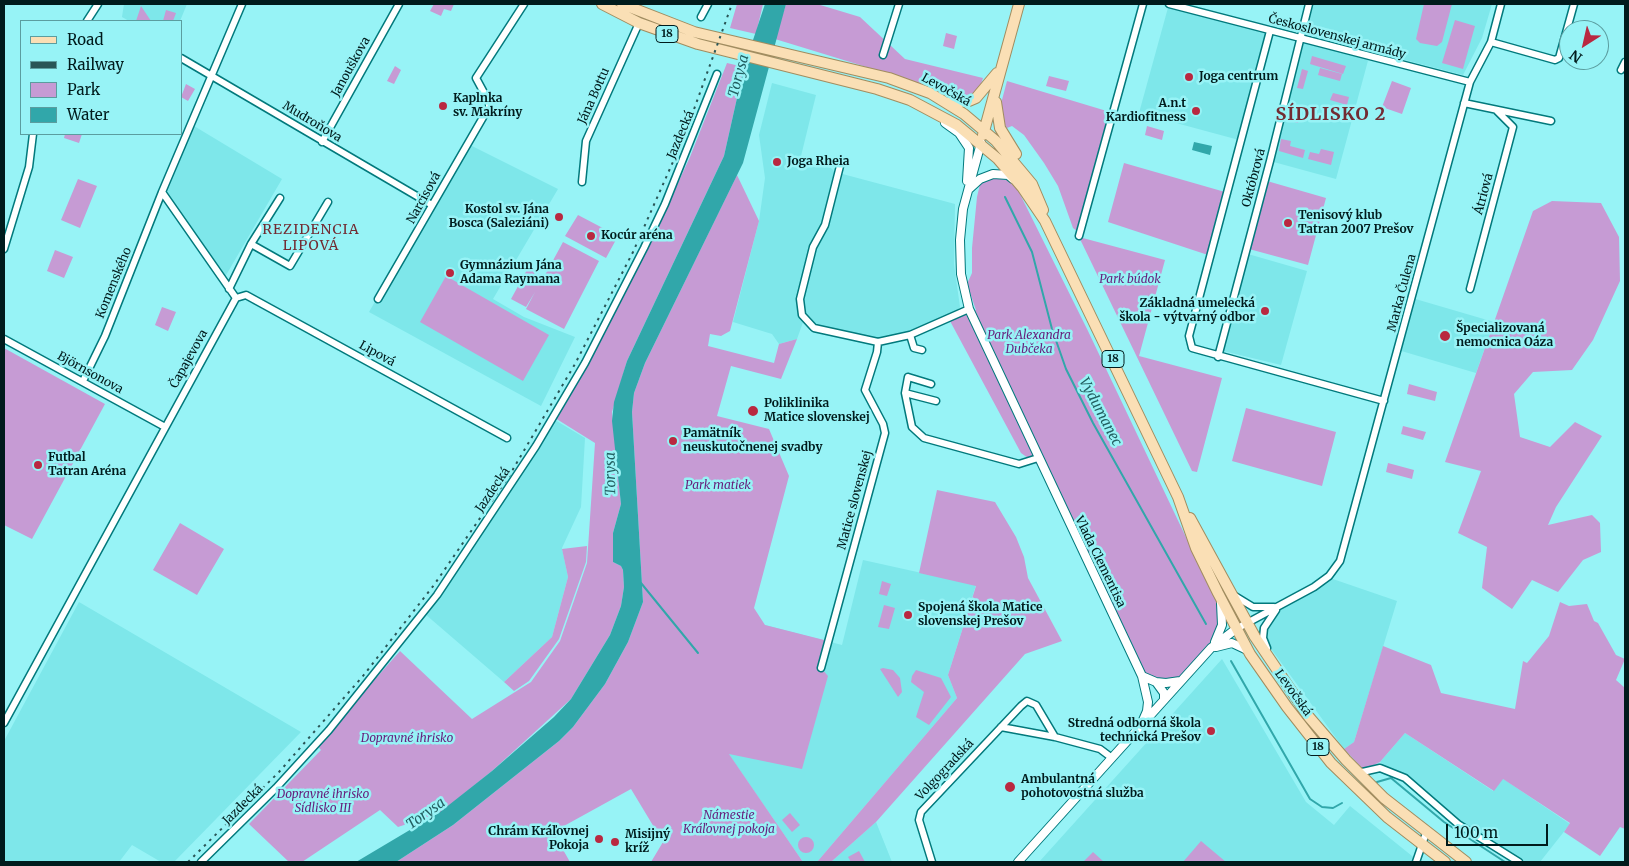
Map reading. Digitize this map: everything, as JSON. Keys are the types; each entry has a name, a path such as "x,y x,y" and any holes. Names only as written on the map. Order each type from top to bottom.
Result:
{"main road":[{"name":"18","path":"602,4 639,23 698,44 738,49"},
{"name":"18","path":"622,4 738,49"},
{"path":"981,143 1019,4"},
{"name":"Levočská","path":"738,49 782,54 909,84 948,103 984,130 1011,156 1046,221 1178,498 1208,548 1248,623 1284,682 1309,717 1358,773 1384,798 1426,833 1466,862"},
{"name":"Levočská","path":"738,49 778,65 897,95 936,113 981,143 1027,185"},
{"path":"948,103 969,101 976,98 1001,69"},
{"path":"1001,69 996,100 997,117 1002,134 1023,164 1027,185"},
{"name":"Levočská","path":"1178,498 1196,548 1236,629 1250,654 1287,707 1331,763 1371,803 1445,862"}],"street":[{"path":"88,20 98,4"},
{"path":"236,298 195,236 162,192 213,76 242,4"},
{"name":"Janouškova","path":"322,142 399,4"},
{"name":"Narcisová","path":"378,299 489,107 489,102 476,78 524,4"},
{"path":"701,16 708,4"},
{"path":"883,54 899,4"},
{"path":"1079,236 1143,4"},
{"name":"Československej armády","path":"1169,4 1470,82"},
{"name":"Októbrová","path":"1270,31 1189,336 1192,348 1218,356 1268,171 1309,4"},
{"name":"Marka Čulena","path":"1236,629 1322,582 1340,561 1470,82 1491,42 1501,4"},
{"path":"1491,42 1555,60 1559,58 1574,4"},
{"name":"Jána Bottu","path":"582,182 586,141 639,23"},
{"name":"Mudroňova","path":"182,59 432,205"},
{"path":"1621,70 1625,62"},
{"name":"Jazdecká","path":"201,862 276,788 335,722 437,594 536,446 585,363 644,248 665,204 717,74"},
{"path":"897,95 951,127 965,140 970,158 967,190"},
{"path":"1464,103 1551,121"},
{"name":"Átriová","path":"1470,289 1513,127 1497,111"},
{"path":"4,249 29,167 32,135"},
{"name":"Vlada Clementisa","path":"981,143 967,190 960,240 961,274 969,309 1142,676 1148,693 1147,711 1140,728"},
{"path":"840,166 824,225 813,247 800,299 802,315 814,328 878,342 910,335 969,309"},
{"path":"967,190 986,175 999,173 1027,185"},
{"name":"Komenského","path":"83,381 105,336 162,192"},
{"path":"229,289 251,244 280,198"},
{"path":"251,244 290,266 328,202"},
{"name":"Lipová","path":"236,298 246,294 507,438"},
{"name":"Čapajevova","path":"4,723 236,298"},
{"path":"910,335 914,348 922,350"},
{"name":"Björnsonova","path":"4,339 165,428"},
{"name":"Matice slovenskej","path":"821,668 884,433 883,424 865,390 877,352 878,342"},
{"path":"1218,356 1384,401"},
{"path":"931,384 908,377 905,393 912,427 924,438 1019,464 1038,458"},
{"path":"905,393 936,401"},
{"path":"1211,648 1221,630 1223,618 1218,593"},
{"path":"1233,594 1242,602 1253,607 1278,607"},
{"path":"1278,607 1265,624 1263,638 1284,682"},
{"path":"1018,862 1211,648 1236,629"},
{"path":"1211,648 1232,643 1240,646 1250,654"},
{"path":"1142,676 1166,684 1182,680"},
{"path":"1156,682 1164,693 1164,700"},
{"path":"1148,693 1153,698 1164,700"},
{"name":"Volgogradská","path":"932,862 919,820 921,812 1001,726 1021,706 1027,702 1032,702 1056,737"},
{"path":"1001,726 1056,737 1103,750 1112,758"},
{"path":"1358,773 1380,768 1405,778 1458,824 1519,862"},
{"path":"1416,862 1426,833"}],"shaded area":[{"path":"124,4 187,4 180,20 127,20 122,17"},
{"path":"1169,4 1268,31 1239,140 1139,113"},
{"path":"1313,4 1492,4 1482,38 1463,75 1305,34"},
{"path":"1300,39 1369,57 1336,179 1270,161"},
{"path":"772,83 816,95 801,156 816,164 831,168 835,172 955,204 954,264 960,307 950,321 879,343 817,327 806,314 797,339 779,344 772,334 733,322 759,221 765,178 759,135"},
{"path":"194,126 282,179 225,277 174,203 166,195"},
{"name":"Gymnázium Jána Adama Raymana","path":"466,143 558,189 493,299 524,317 575,337 541,406 369,312"},
{"name":"Základná umelecká škola - výtvarný odbor","path":"1248,254 1307,271 1281,365 1223,351"},
{"name":"Špecializovaná nemocnica Oáza","path":"1412,298 1494,322 1476,373 1398,350"},
{"path":"555,420 585,438 581,507 562,548 568,577 552,637 504,682 425,614"},
{"path":"863,560 976,585 948,675 957,698 817,862 803,862 728,753 765,625 842,645"},
{"path":"1327,577 1397,601 1354,742 1344,749 1264,639 1271,612"},
{"path":"79,602 301,732 174,862 161,862 132,845 119,862 4,862 4,741"},
{"name":"Stredná odborná škola technická Prešov","path":"1222,659 1306,802 1334,825 1350,806 1417,860 1416,862 1039,862"},
{"path":"1405,733 1493,791 1502,778 1570,824 1540,862 1513,862 1498,854 1380,762"},
{"path":"876,822 892,862 831,862"}],"green space":[{"path":"434,4 454,4 451,11 444,9 441,16 430,11"},
{"path":"737,4 763,4 756,34 730,28"},
{"path":"786,4 817,4 860,17 905,59 983,78 980,87 974,95 958,100 909,80 775,39"},
{"path":"1424,4 1452,4 1442,42 1437,46 1420,43 1416,39"},
{"path":"141,6 150,20 136,20"},
{"path":"166,10 176,13 173,20 163,20"},
{"path":"1455,20 1475,26 1463,69 1442,63"},
{"path":"946,33 957,36 954,49 943,46"},
{"path":"1312,56 1346,66 1343,74 1310,64"},
{"path":"727,63 744,67 724,156 627,361 612,412 621,504 613,533 613,562 621,566 623,570 624,587 621,606 610,635 571,699 492,771 440,813 398,827 380,810 302,862 289,862 249,824 321,750 317,745 400,651 472,719 531,682 560,641 587,563 595,443 555,418 576,383 654,235 690,157"},
{"path":"395,66 401,70 394,84 387,81"},
{"path":"1320,68 1342,74 1340,81 1318,75"},
{"path":"1302,69 1308,71 1303,89 1297,88"},
{"path":"1049,76 1069,81 1066,91 1046,86"},
{"path":"1007,81 1110,112 1077,231 1073,228 1058,186 1044,163 1024,135 1012,126 1007,128 998,115"},
{"path":"1392,81 1411,88 1402,114 1382,107"},
{"path":"186,84 195,89 188,101 182,98"},
{"path":"1333,93 1349,97 1347,105 1330,100"},
{"path":"1291,104 1302,107 1298,123 1287,120"},
{"path":"1147,126 1164,131 1162,140 1145,135"},
{"path":"65,135 82,135 79,143 64,138"},
{"path":"1281,139 1291,141 1290,146 1305,150 1303,158 1279,151"},
{"path":"1321,149 1334,152 1331,165 1308,159 1310,152 1319,154"},
{"path":"1124,163 1225,192 1208,255 1108,222"},
{"path":"737,175 759,221 730,331 721,336 710,334 708,346 774,363 779,344 797,339 781,379 731,366 717,416 769,429 789,476 754,608 765,625 828,641 821,668 828,676 802,769 729,754 803,862 651,862 663,842 631,789 553,832 570,862 396,862 453,825 559,741 573,727 605,684 628,642 643,602 632,412 634,393 645,363"},
{"name":"Park Alexandra Dubčeka","path":"993,178 1008,180 1018,190 1088,331 1221,611 1212,645 1187,678 1169,680 1145,675 1042,468 1021,453 950,321 976,310 967,284 972,273 972,248 977,197 980,184"},
{"path":"78,179 97,186 80,228 61,220"},
{"name":"Tenisový klub Tatran 2007 Prešov","path":"1267,181 1326,198 1308,265 1249,249"},
{"path":"1552,201 1601,203 1619,237 1620,281 1593,340 1572,370 1533,372 1514,394 1520,437 1550,447 1575,422 1602,436 1556,507 1548,525 1592,515 1600,523 1601,552 1583,560 1558,592 1532,580 1512,609 1482,588 1487,547 1458,533 1481,471 1445,462 1533,211"},
{"name":"Kocúr aréna","path":"578,215 618,236 606,258 565,236"},
{"name":"Park búdok","path":"1079,237 1165,260 1139,356 1222,378 1197,472 1192,471"},
{"path":"563,242 599,261 564,329 526,309 535,292 526,307 511,299 528,268 544,277"},
{"path":"55,250 73,257 64,278 47,271"},
{"path":"446,276 549,335 523,381 420,322"},
{"path":"162,307 176,312 168,331 155,325"},
{"name":"Futbal Tatran Aréna","path":"4,348 105,404 32,539 4,525"},
{"path":"1409,384 1437,392 1435,401 1407,394"},
{"path":"1246,408 1336,432 1322,486 1232,461"},
{"path":"1403,426 1426,432 1423,440 1401,434"},
{"path":"1388,463 1414,470 1412,479 1386,472"},
{"path":"937,490 995,502 1016,537 1024,557 1028,578 1062,641 1025,654 876,822 831,862 817,862 957,698 948,675 976,586 919,573"},
{"path":"180,523 224,549 197,595 153,570"},
{"path":"587,546 586,562 559,639 529,681 514,691 504,682 552,637 568,577 562,549"},
{"path":"882,581 891,584 887,596 879,594"},
{"path":"925,601 931,607 925,613 919,607"},
{"path":"1560,602 1569,606 1587,604 1594,621 1598,623 1616,655 1625,659 1616,680 1625,688 1625,829 1620,827 1600,856 1564,832 1570,823 1503,779 1494,791 1405,733 1380,762 1364,770 1344,749 1354,742 1383,646 1431,665 1441,693 1515,709 1523,661 1527,663 1549,636"},
{"path":"884,605 895,608 889,629 878,627"},
{"path":"880,669 893,670 900,678 902,692 898,697"},
{"path":"916,670 941,678 951,697 929,725 916,717 924,692 911,682"},
{"path":"790,813 800,825 792,832 782,820"},
{"path":"806,837 812,839 814,845 812,851 806,853 800,851 798,845 800,839"},
{"path":"1201,841 1226,862 1183,862"},
{"path":"859,851 865,862 851,862 848,857"},
{"path":"1093,852 1104,862 1083,862"}],"water":[{"path":"765,4 786,4 743,163 645,363 634,393 632,412 643,602 628,642 605,684 573,727 559,741 453,825 396,862 356,862 440,812 492,771 554,717 571,699 610,635 621,606 624,587 623,570 621,566 613,562 613,533 621,504 612,421 614,402 627,361 724,156 744,67"},
{"path":"1194,142 1212,146 1210,155 1192,150"}],"waterway":[{"name":"Vydumanec","path":"1005,197 1032,252 1052,329 1066,369 1093,423 1206,624"},
{"path":"641,583 698,653"},
{"name":"Vydumanec","path":"1231,661 1310,799 1322,807 1333,808 1342,803"},
{"name":"Vydumanec","path":"1377,782 1391,778 1444,822 1505,862"}],"railway":[{"path":"188,862 279,772 363,676 434,585 509,476 575,364 633,252 684,137 732,4"}],"place":[{"name":"Joga centrum","path":"1189,77"},
{"name":"Kaplnka sv. Makríny","path":"443,106"},
{"name":"A.n.t Kardiofitness","path":"1196,111"},
{"name":"Joga Rheia","path":"777,162"},
{"name":"Kostol sv. Jána Bosca (Saleziáni)","path":"559,217"},
{"name":"Tenisový klub Tatran 2007 Prešov","path":"1288,223"},
{"name":"Kocúr aréna","path":"591,236"},
{"name":"Gymnázium Jána Adama Raymana","path":"450,273"},
{"name":"Základná umelecká škola - výtvarný odbor","path":"1265,311"},
{"name":"Špecializovaná nemocnica Oáza","path":"1445,336"},
{"name":"Poliklinika Matice slovenskej","path":"753,411"},
{"name":"Pamätník neuskutočnenej svadby","path":"673,441"},
{"name":"Futbal Tatran Aréna","path":"38,465"},
{"name":"Spojená škola Matice slovenskej Prešov","path":"908,615"},
{"name":"Stredná odborná škola technická Prešov","path":"1211,731"},
{"name":"Ambulantná pohotovostná služba","path":"1010,787"},
{"name":"Chrám Kráľovnej Pokoja","path":"599,839"},
{"name":"Misijný kríž","path":"615,842"}],"district":[{"name":"SÍDLISKO 2","path":"1331,115"},
{"name":"REZIDENCIA LIPOVÁ","path":"311,238"}],"water label":[{"name":"Torysa","path":"739,76"},
{"name":"Torysa","path":"611,474"},
{"name":"Torysa","path":"426,814"}],"park label":[{"name":"Park matiek","path":"718,486"},
{"name":"Dopravné ihrisko","path":"407,739"},
{"name":"Dopravné ihrisko Sídlisko III","path":"323,802"},
{"name":"Námestie Kráľovnej pokoja","path":"729,823"}]}
